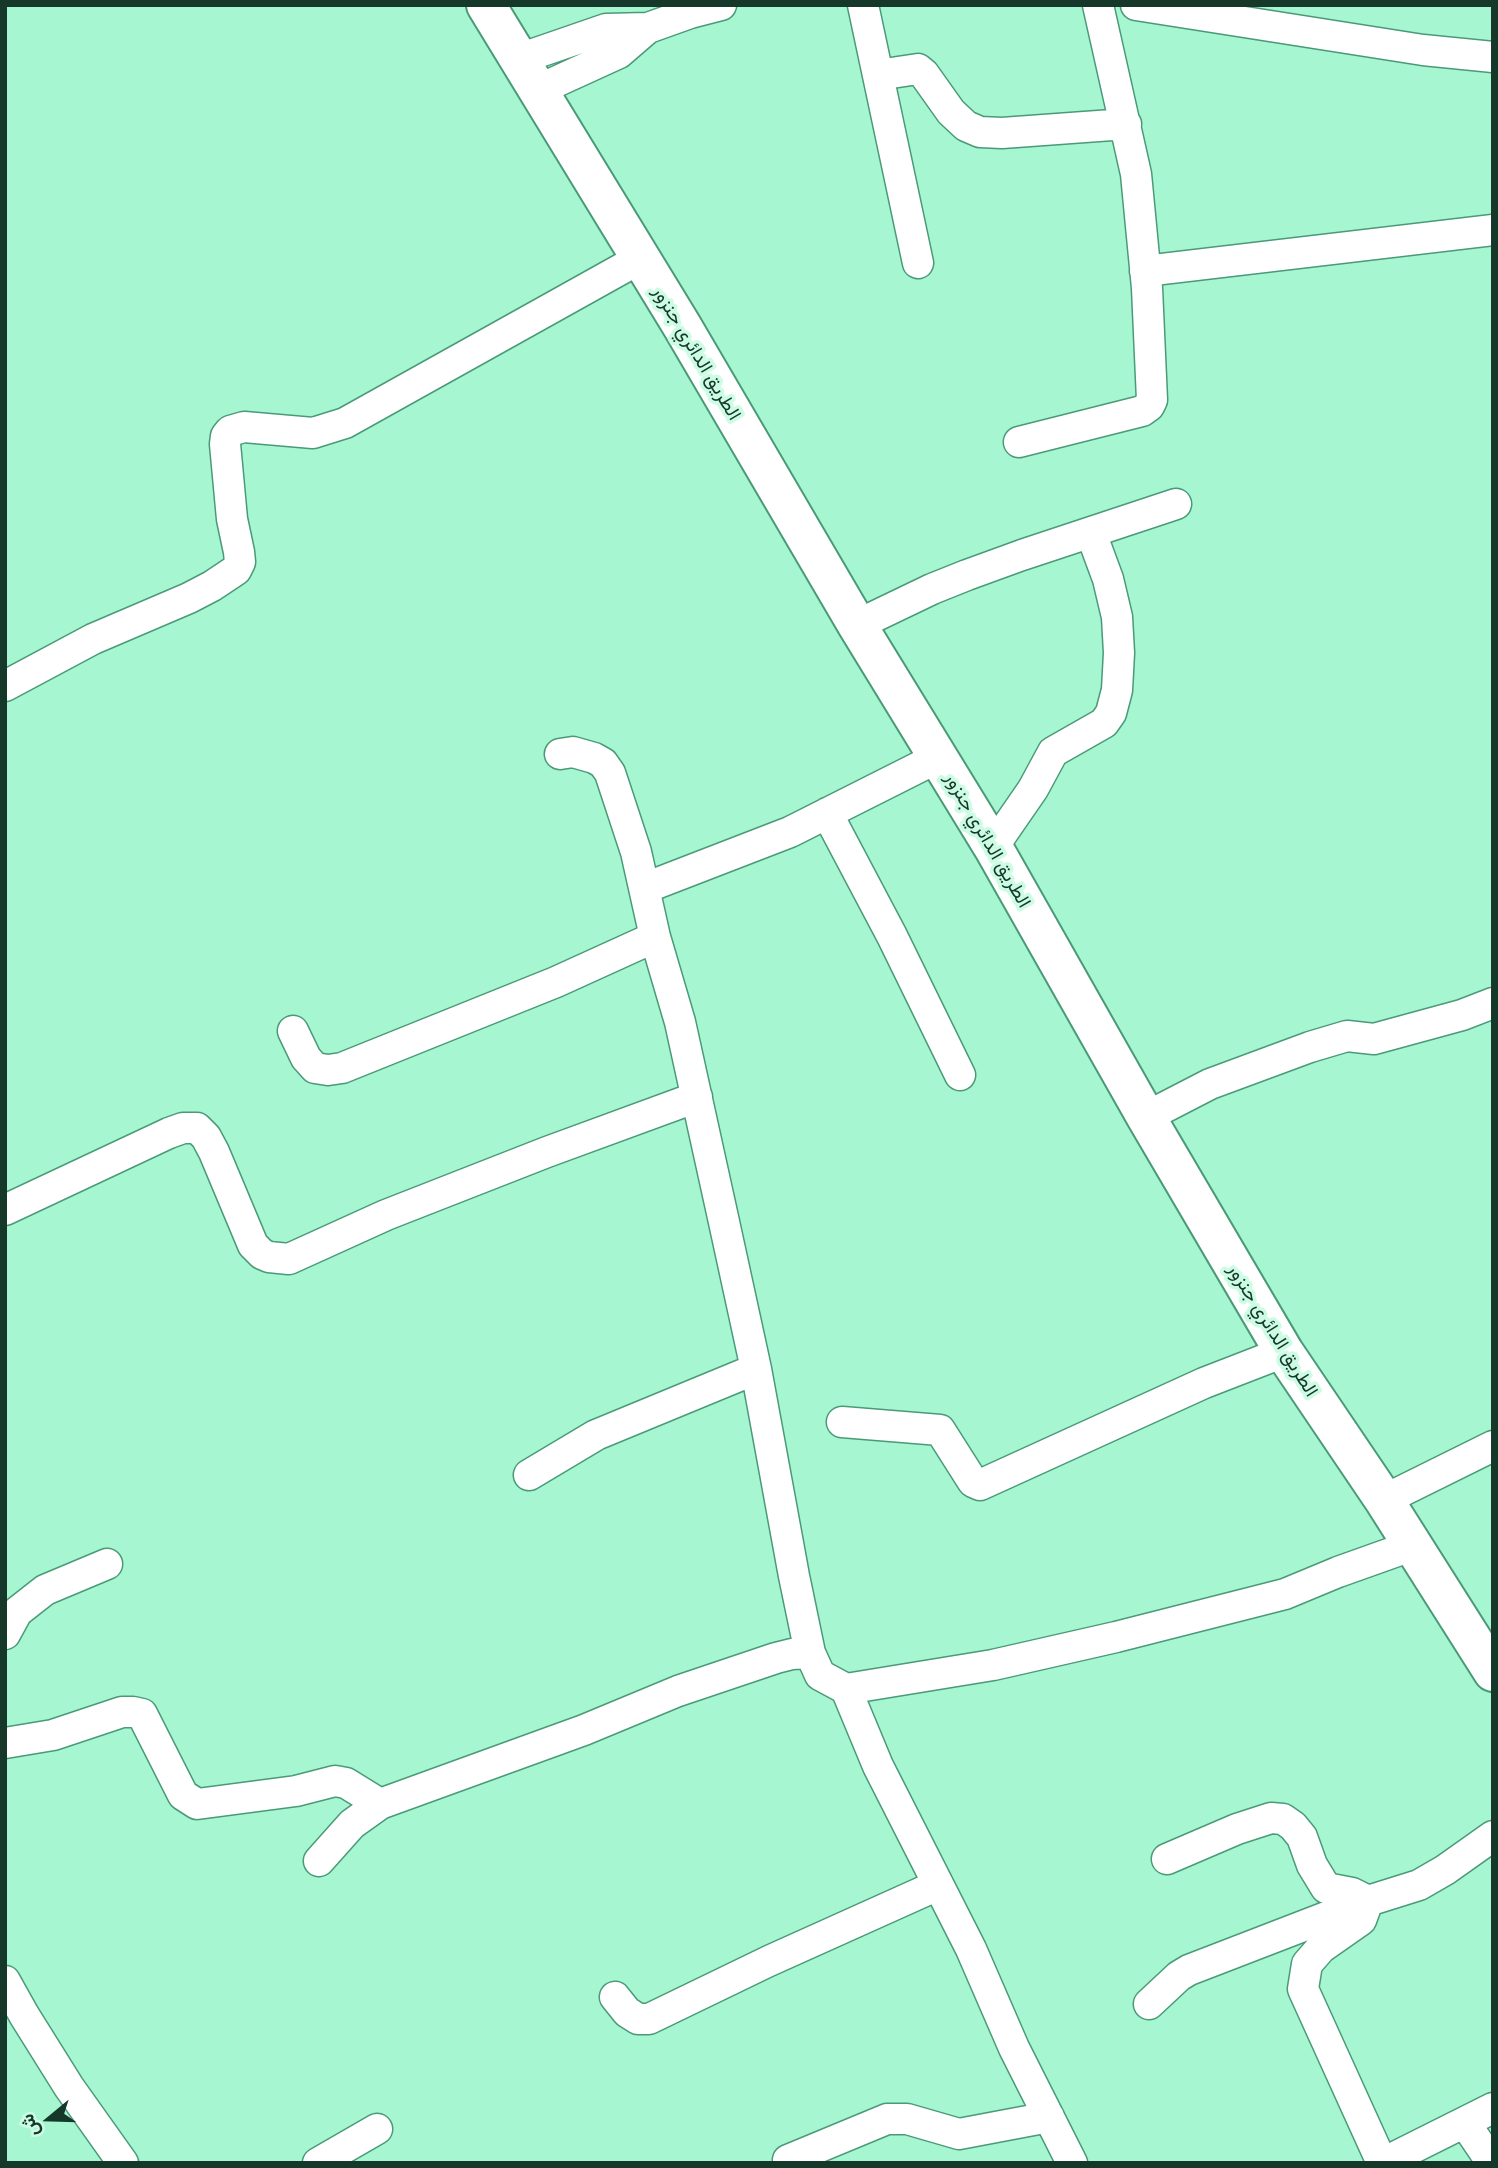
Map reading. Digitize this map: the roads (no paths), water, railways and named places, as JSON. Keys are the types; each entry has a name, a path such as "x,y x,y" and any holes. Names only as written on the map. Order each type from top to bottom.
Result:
{"main road":[{"name":"الطريق الدائري جنزور","path":"486,5 641,258 857,625 993,848 1284,1352 1384,1500 1493,1672"}],"street":[{"path":"529,75 606,29 648,28 721,5"},
{"path":"863,5 918,263"},
{"path":"1019,443 1142,411 1152,400 1145,271 1136,174 1098,5"},
{"path":"1136,5 1423,50 1493,57"},
{"path":"878,75 918,69 951,112 966,126 980,132 1002,134 1126,124"},
{"path":"1145,271 1493,230"},
{"path":"5,686 93,639 189,598 236,570 240,562 232,519 225,444 230,431 244,427 313,433 345,423 641,258"},
{"path":"857,625 956,579 1176,505"},
{"path":"993,848 1033,789 1053,752 1104,723 1111,713 1117,690 1117,617 1108,579 1091,533"},
{"path":"560,754 573,752 603,763 610,773 629,826 697,1097 756,1369 810,1653 820,1675 846,1689 1034,1657 1284,1594 1411,1546"},
{"path":"645,888 790,832 939,757"},
{"path":"827,813 892,936 960,1075"},
{"path":"293,1031 306,1058 315,1068 342,1068 544,987 656,937"},
{"path":"1146,1117 1210,1084 1310,1047 1347,1036 1374,1039 1462,1015 1493,1003"},
{"path":"5,1210 169,1133 183,1128 197,1128 206,1137 214,1152 253,1245 269,1257 289,1259 423,1200 697,1097"},
{"path":"842,1422 940,1430 944,1432 973,1482 983,1484 1204,1383 1284,1352"},
{"path":"529,1475 596,1435 756,1369"},
{"path":"1384,1500 1493,1446"},
{"path":"5,1634 17,1612 45,1590 107,1564"},
{"path":"319,1861 352,1824 380,1804 584,1730 678,1691 776,1658 810,1653"},
{"path":"846,1689 878,1766 971,1950 1014,2048 1072,2163"},
{"path":"5,1742 53,1735 122,1712 133,1712 142,1714 183,1795 197,1804 296,1791 335,1782 346,1783 380,1804"},
{"path":"1167,1859 1237,1829 1271,1818 1283,1819 1302,1837 1312,1865 1326,1888 1352,1893 1368,1901"},
{"path":"1149,2004 1189,1970 1368,1901 1419,1885 1493,1836"},
{"path":"615,1997 627,2012 638,2019 649,2019 769,1961 939,1885"},
{"path":"1368,1901 1362,1920 1321,1948 1307,1964 1303,1989 1382,2163 1493,2108"},
{"path":"5,1981 14,2020 69,2087 123,2163"},
{"path":"788,2160 887,2119 906,2119 959,2134 1049,2117"},
{"path":"1465,2123 1492,2163"},
{"path":"318,2163 377,2129"}]}
